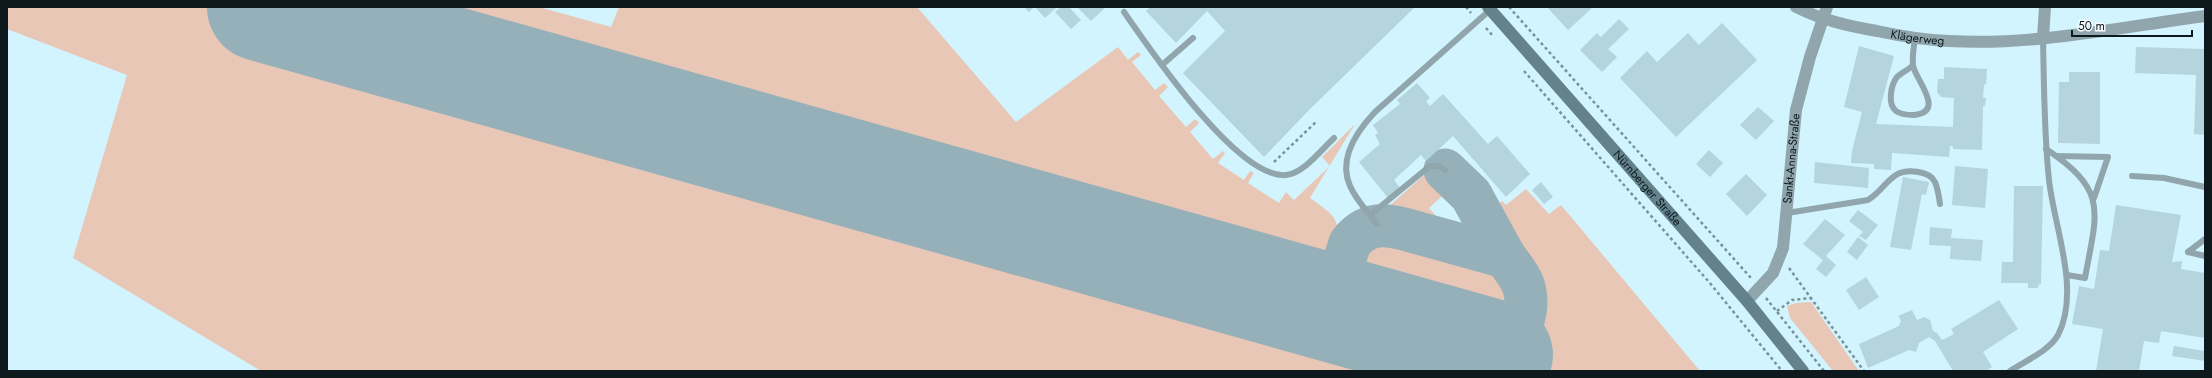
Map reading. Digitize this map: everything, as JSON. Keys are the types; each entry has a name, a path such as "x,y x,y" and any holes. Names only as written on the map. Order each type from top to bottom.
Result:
{"main road":[{"name":"Nürnberger Straße","path":"1489,8 1746,301 1803,371"}],"street":[{"name":"Klägerweg","path":"1796,7 1822,19 1861,28 1915,38 1949,42 2043,38 2205,16"},
{"name":"Sankt-Anna-Straße","path":"1746,301 1760,289 1773,273 1781,255 1787,213 1796,110 1802,84 1827,7"},
{"path":"2043,38 2046,7"}],"lane":[{"path":"1377,224 1350,187 1347,177 1348,158 1354,140 1363,125 1375,112 1478,20 1489,8"},
{"path":"1124,12 1162,65 1205,119 1237,151 1265,171 1273,174 1287,175 1296,171 1334,138"},
{"path":"1162,65 1193,38"},
{"path":"1912,66 1898,77 1892,88 1891,101 1894,110 1902,114 1915,115 1923,112 1928,105 1928,98 1912,66 1915,38"},
{"path":"2010,371 2049,346 2058,335 2064,316 2067,275 2054,213 2046,149 2043,38"},
{"path":"2046,149 2068,164 2082,178 2094,198"},
{"path":"2056,156 2108,157 2094,198 2094,232 2085,278 2067,275"},
{"path":"1370,215 1430,166 1440,166 1445,170"},
{"path":"1787,213 1868,200 1878,194 1896,175 1904,172 1918,172 1930,176 1935,182 1940,204"},
{"path":"2132,176 2164,178 2205,187"},
{"path":"2205,239 2188,252 2205,256"}],"path":[{"path":"1466,7 1497,41"},
{"path":"1509,7 1740,264 1824,371"},
{"path":"1522,70 1709,282 1782,371"},
{"path":"1265,171 1317,121"},
{"path":"1789,268 1864,371"},
{"path":"1777,312 1792,300 1811,298"}],"shaded area":[{"path":"7,7 211,7 1503,371 261,371 73,258 127,75 7,29"},
{"path":"309,7 539,7 611,27 619,7 917,7 1016,122 1118,47 1128,60 1138,52 1141,55 1132,62 1155,90 1164,83 1168,87 1159,96 1186,127 1195,119 1199,123 1190,132 1213,159 1223,151 1225,153 1218,163 1244,180 1250,171 1254,173 1248,183 1279,203 1286,192 1294,200 1329,167 1310,198 1329,212 1337,224 1338,251 1336,260 1330,276 1323,284 1314,287 1300,286"},
{"path":"1355,124 1330,166 1322,157"},
{"path":"1431,169 1451,188 1429,208 1452,234 1475,215 1493,247 1380,214"},
{"path":"1526,189 1549,214 1561,205 1700,371 1514,371 1529,320 1532,293 1519,265 1487,212 1502,201 1506,205"},
{"path":"1378,234 1404,236 1464,250 1482,256 1505,267 1513,277 1517,288 1519,301 1514,329 1510,336 1503,341 1477,338 1354,300 1348,295 1344,288 1349,263 1353,255 1364,243"},
{"path":"1811,302 1859,371 1833,371 1790,318 1787,306 1796,303"}],"building":[{"path":"1024,7 1034,7 1029,12"},
{"path":"1035,7 1057,7 1045,18"},
{"path":"1061,7 1069,7 1081,20 1071,29 1055,12"},
{"path":"1077,7 1106,7 1091,21"},
{"path":"1151,7 1415,7 1310,109 1264,157 1183,73 1225,31 1207,11 1176,43 1146,11"},
{"path":"1547,7 1593,7 1568,30"},
{"path":"1619,19 1629,29 1608,49 1617,57 1602,72 1580,50 1597,33 1601,37"},
{"path":"1722,23 1757,60 1676,137 1620,78 1647,51 1657,62 1688,33 1699,45"},
{"path":"1859,46 1894,56 1876,124 1953,127 1954,98 1941,97 1937,92 1938,79 1944,79 1944,67 1987,69 1983,98 1986,98 1985,106 1983,106 1982,150 1953,149 1953,146 1950,146 1949,157 1892,153 1891,170 1874,169 1874,164 1851,163 1852,151 1862,112 1844,107"},
{"path":"2136,47 2205,49 2205,135 2194,134 2196,75 2135,73"},
{"path":"2069,72 2100,72 2100,144 2058,143 2059,82 2069,82"},
{"path":"1417,83 1430,98 1426,101 1430,106 1443,94 1488,144 1497,136 1530,174 1506,197 1453,136 1426,161 1421,155 1394,180 1400,188 1388,198 1359,162 1380,144 1375,135 1378,133 1373,125 1400,104 1397,100"},
{"path":"1758,107 1774,121 1756,140 1740,125"},
{"path":"1709,150 1723,163 1710,177 1696,164"},
{"path":"1815,162 1869,168 1868,188 1814,183"},
{"path":"1955,166 1988,169 1985,208 1952,205"},
{"path":"1746,174 1767,195 1747,216 1726,194"},
{"path":"1903,177 1929,182 1926,195 1922,194 1911,250 1890,247"},
{"path":"1541,182 1553,197 1544,204 1532,190"},
{"path":"2014,186 2043,186 2041,284 2039,284 2038,288 2028,288 2028,283 2001,283 2002,262 2013,262"},
{"path":"2116,205 2181,215 2172,262 2182,261 2181,269 2205,273 2205,338 2161,331 2159,343 2144,341 2139,371 2096,371 2103,329 2072,324 2079,286 2094,289 2100,250 2109,251"},
{"path":"1858,210 1878,225 1866,240 1859,236 1863,232 1849,221"},
{"path":"1825,219 1845,235 1826,256 1836,265 1826,277 1816,269 1823,260 1803,244"},
{"path":"1930,227 1952,229 1951,238 1983,240 1981,261 1950,259 1951,246 1929,245"},
{"path":"1858,237 1868,245 1857,260 1847,252"},
{"path":"1866,277 1879,297 1859,310 1846,290"},
{"path":"1999,300 2018,329 1983,352 1992,367 1986,371 1953,371 1935,341 1929,337 1919,343 1916,352 1909,350 1868,368 1859,344 1899,326 1901,321 1898,316 1912,310 1917,320 1924,317 1930,320 1933,331 1937,333 1942,340 1954,334 1951,329"},
{"path":"2174,346 2205,351 2205,361 2172,356"}],"taxiway":[{"path":"1445,170 1471,195 1505,257"},
{"path":"1329,309 1350,243 1362,232 1374,227 1388,226 1404,229 1505,257 1524,287 1526,300 1524,319 1517,337 1512,345 1499,355"}],"runway":[{"path":"261,7 1499,355"}]}
